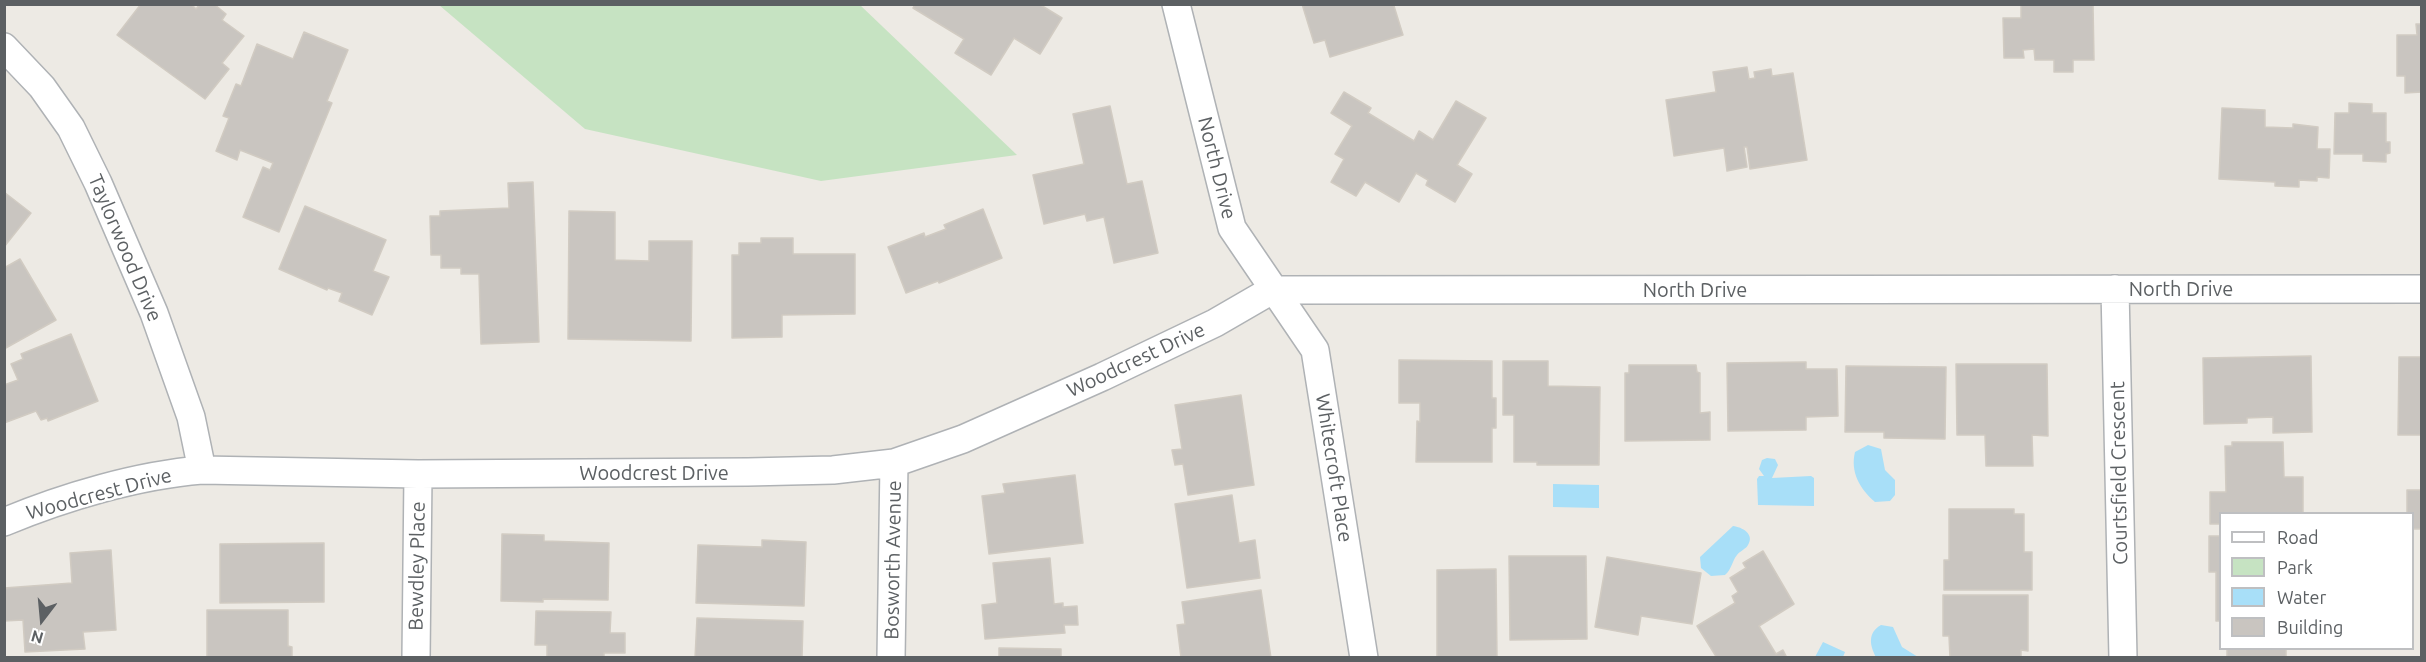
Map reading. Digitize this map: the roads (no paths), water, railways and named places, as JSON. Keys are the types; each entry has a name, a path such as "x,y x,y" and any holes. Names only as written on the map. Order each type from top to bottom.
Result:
{"street":[{"name":"North Drive","path":"1176,4 1232,228 1272,290 2421,289"},
{"name":"Taylorwood Drive","path":"4,46 42,87 70,128 98,183 154,313 191,417 202,470"},
{"name":"Courtsfield Crescent","path":"2115,289 2123,657"},
{"name":"Woodcrest Drive","path":"4,522 43,506 167,473 202,470 418,474 748,472 833,470 894,463 963,439 1102,377 1215,323 1272,290"},
{"name":"Whitecroft Place","path":"1272,290 1315,350 1364,657"},
{"name":"Bosworth Avenue","path":"891,657 894,463"},
{"name":"Bewdley Place","path":"416,657 418,474"}],"water":[{"path":"1868,445 1881,449 1885,470 1895,480 1895,495 1890,501 1875,502 1865,492 1855,473 1855,452"},
{"path":"1775,459 1778,465 1772,478 1811,476 1814,478 1814,506 1758,505 1757,479 1759,476 1764,476 1759,469 1762,460"},
{"path":"1553,484 1599,485 1599,508 1553,507"},
{"path":"1733,526 1749,534 1750,541 1737,555 1725,575 1711,576 1701,568 1700,557"},
{"path":"1881,625 1893,627 1902,647 1918,657 1876,657 1871,640 1873,632"},
{"path":"1823,642 1845,652 1843,657 1815,657"}]}
